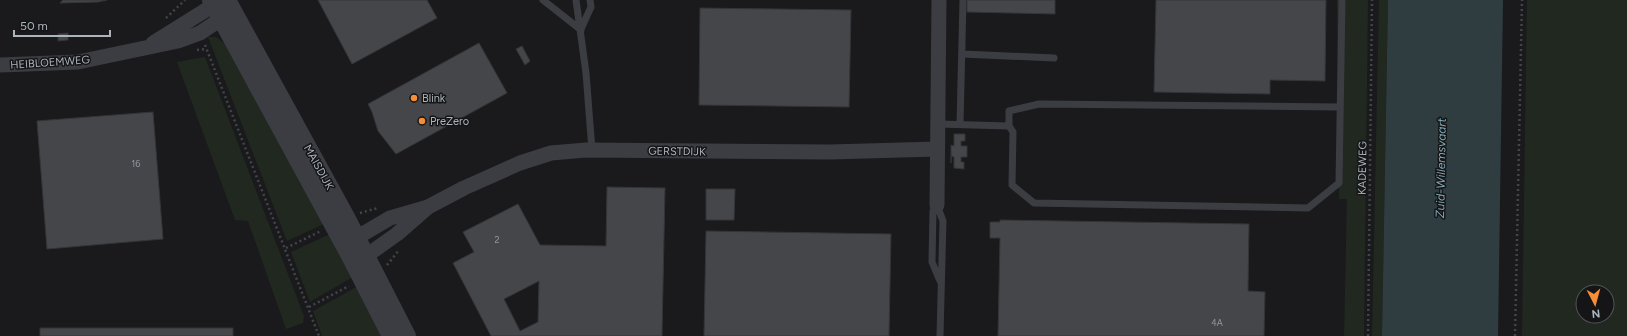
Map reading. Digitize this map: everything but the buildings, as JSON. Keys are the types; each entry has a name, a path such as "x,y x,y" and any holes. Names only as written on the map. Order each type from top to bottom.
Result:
{"street":[{"path":"935,208 940,0"},
{"name":"HEIBLOEMWEG","path":"0,65 78,62 109,57 147,46 178,41 200,32 220,6"},
{"name":"HEIBLOEMWEG","path":"147,46 220,6"},
{"name":"MAISDIJK","path":"220,6 356,238 357,255 391,336"},
{"name":"MAISDIJK","path":"220,6 357,255 407,336"},
{"name":"GERSTDIJK","path":"356,238 390,218 428,207 464,188 520,163 551,154 592,150 830,152 937,149"},
{"name":"GERSTDIJK","path":"357,255 397,234 428,207"}],"lane":[{"path":"543,0 581,30"},
{"path":"576,0 581,30 592,150"},
{"path":"581,30 590,7 590,0"},
{"path":"960,124 963,0"},
{"path":"1340,107 1039,104 1009,111 1009,126 1013,132 1012,185 1034,203 1308,208 1339,183 1342,0"},
{"path":"962,54 1054,58"},
{"path":"938,124 1009,126"},
{"path":"935,208 942,221 940,336"}],"path":[{"name":"KADEWEG","path":"1368,336 1372,0"},
{"path":"1515,336 1522,0"},
{"path":"200,32 319,336"}],"shaded area":[{"path":"1337,0 1368,0 1364,336 1344,336 1347,199 1339,199"},
{"path":"1379,0 1388,0 1382,336 1372,336"},
{"path":"1527,0 1627,0 1627,336 1522,336"},
{"path":"208,37 216,37 224,43 326,223 287,241"},
{"path":"205,57 304,316 303,323 286,329 248,221 235,220 177,62"},
{"path":"330,234 353,272 351,278 310,302 291,252"},
{"path":"360,285 385,336 322,336 313,311"}],"water":[{"name":"Zuid-Willemsvaart","path":"1388,0 1503,0 1498,336 1382,336"}],"place":[{"name":"Blink","path":"414,98"},
{"name":"PreZero","path":"422,121"}]}
